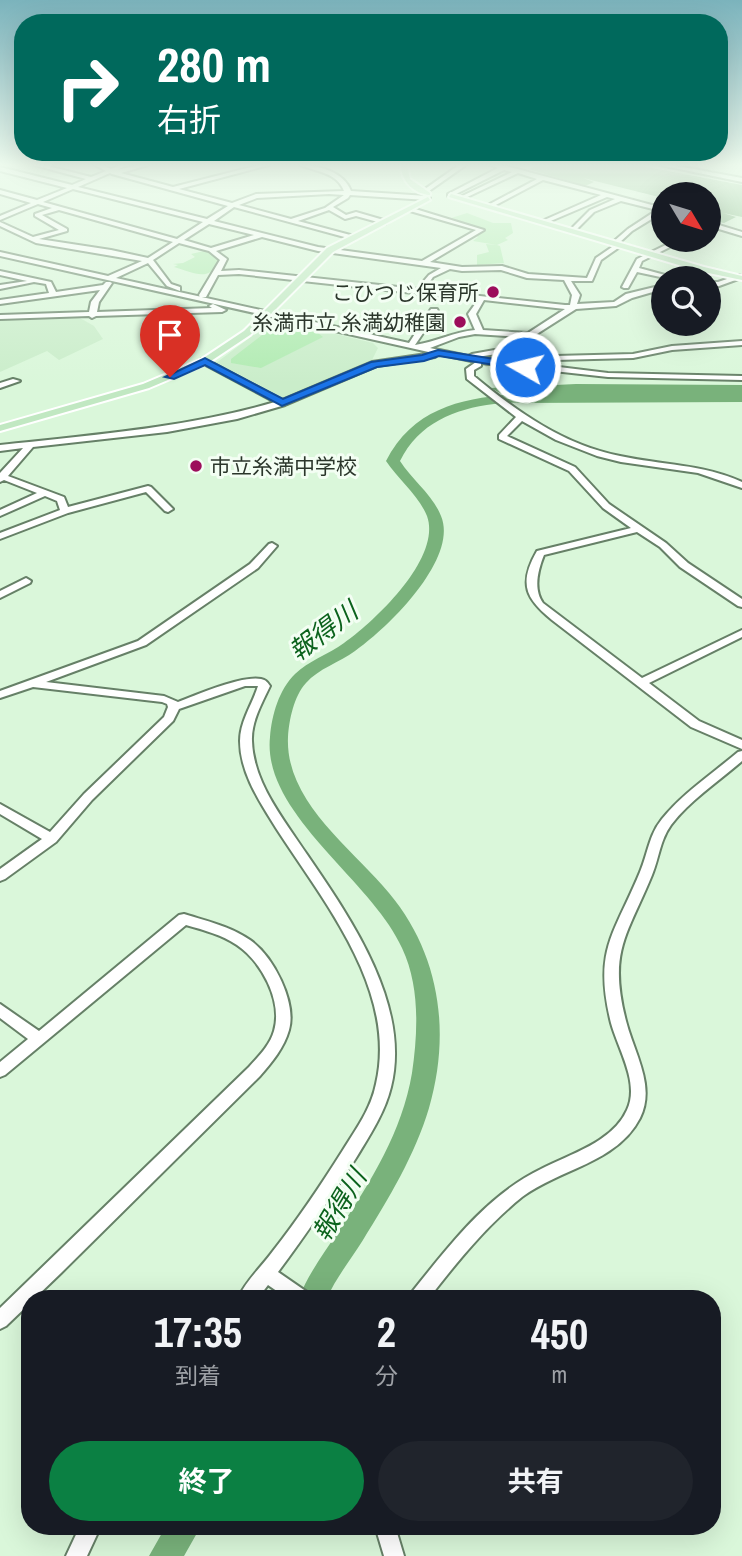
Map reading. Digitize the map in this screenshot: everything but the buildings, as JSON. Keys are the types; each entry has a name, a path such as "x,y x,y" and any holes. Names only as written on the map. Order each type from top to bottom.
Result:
{"main road":[{"path":"0,428 137,389 205,361 234,343 267,314 330,250 351,238"},
{"path":"596,238 740,278"}],"street":[{"path":"28,238 149,260 169,285 239,302"},
{"path":"33,240 41,238"},
{"path":"166,238 211,250 224,259 203,295"},
{"path":"92,316 95,302 112,278 149,260 184,238"},
{"path":"211,250 252,238"},
{"path":"273,238 330,250 449,267 502,268 522,275 590,280"},
{"path":"424,263 468,238"},
{"path":"576,295 586,291 598,260 625,238"},
{"path":"626,287 639,260 655,252"},
{"path":"0,254 474,361 583,373 742,378"},
{"path":"3,273 32,261"},
{"path":"419,291 432,276 449,267"},
{"path":"635,268 651,272"},
{"path":"216,273 239,272 484,297 540,306 616,304 629,296 651,290"},
{"path":"3,273 49,283 53,294"},
{"path":"721,283 740,278"},
{"path":"567,280 576,295 573,307 529,335 520,348 476,354 469,374 479,385 518,414 587,450 699,472 742,485"},
{"path":"0,287 38,281"},
{"path":"160,289 169,285"},
{"path":"1,301 104,287"},
{"path":"0,317 222,310 186,299 190,296"},
{"path":"480,332 472,314 484,297"},
{"path":"1,301 12,313 11,317"},
{"path":"412,344 435,311"},
{"path":"387,342 396,341 427,347 456,335 480,332 529,335"},
{"path":"375,364 387,342"},
{"path":"516,359 633,356 672,348 742,343"},
{"path":"499,363 508,351"},
{"path":"0,448 189,426 282,403 375,364 424,358 438,353"},
{"path":"578,357 583,373"},
{"path":"205,361 282,403"},
{"path":"0,386 16,381"},
{"path":"518,414 502,437 565,464 606,506 742,604"},
{"path":"30,445 1,477 61,499 65,511"},
{"path":"0,456 11,447"},
{"path":"0,536 65,511 148,489 167,509"},
{"path":"0,513 45,493"},
{"path":"638,529 540,553 530,592 535,600 556,618 695,724 742,745"},
{"path":"0,695 122,652 163,631 254,566 272,545"},
{"path":"0,595 26,581"},
{"path":"641,683 742,633"},
{"path":"0,876 51,839 88,797 169,718 174,707 244,683 261,682 264,686 251,717 246,738 248,760 257,784 367,960 384,1016 386,1073 378,1102 365,1128 271,1278 257,1290"},
{"path":"32,684 164,699 172,702 174,707"},
{"path":"425,1290 482,1221 520,1189 553,1168 619,1137 635,1114 636,1079 619,1023 612,975 612,954 622,923 649,866 659,832 678,811 742,755"},
{"path":"0,808 51,839"},
{"path":"0,1071 184,919 226,931 254,949 272,975 282,1006 282,1030 270,1052 171,1154 31,1290"},
{"path":"0,1010 39,1038"},
{"path":"271,1278 289,1290"},
{"path":"0,1320 21,1300"},
{"path":"76,1556 86,1535"},
{"path":"388,1535 394,1556"}],"shaded area":[{"path":"477,238 506,238 508,240 497,245 473,241"},
{"path":"486,244 500,246 504,263 477,265 477,255 489,252"},
{"path":"208,250 222,262 211,272 200,274 174,267 178,265 173,264 195,257 191,254"},
{"path":"0,318 80,318 94,326 103,339 59,360 47,351 0,372"},
{"path":"282,321 373,343 378,348 371,362 284,400 216,363 268,324"},
{"path":"283,325 318,333 323,337 261,368 231,363 231,359 274,326"},
{"path":"576,384 742,385 742,402 518,403 491,388"}],"waterway":[{"name":"報得川","path":"317,1290 387,1175 409,1130 424,1072 428,1013 423,975 414,949 403,929 376,892 302,808 290,786 281,763 279,739 283,713 296,683 310,671 349,648 377,625 430,559 436,542 437,528 428,506 393,461 402,443 416,428 452,409 473,403 534,397"},
{"name":"報得川","path":"165,1556 179,1535"}],"tunnel":[{"path":"485,362 516,359"}],"place":[{"name":"こひつじ保育所","path":"493,292"},
{"name":"糸満市立 糸満幼稚園","path":"460,322"},
{"name":"市立糸満中学校","path":"196,466"}],"route":[{"path":"170,377 205,361 231,372 282,403 375,364 424,358 438,353 525,367"}]}
